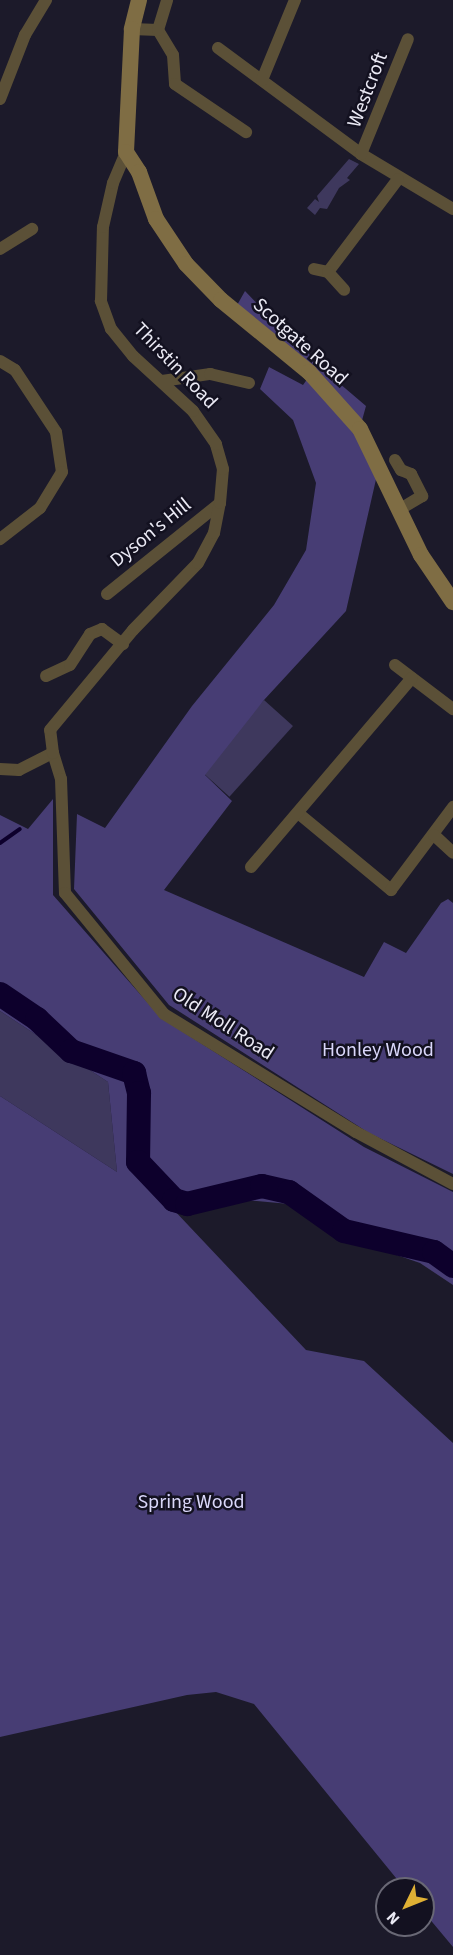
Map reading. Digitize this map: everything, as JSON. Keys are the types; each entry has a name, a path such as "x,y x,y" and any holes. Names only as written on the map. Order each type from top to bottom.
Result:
{"street":[{"path":"0,99 25,35 46,0"},
{"name":"Thirstin Road","path":"53,753 50,730 123,644 198,563 214,533 220,503 223,469 216,444 193,411 133,356 111,329 101,301 103,227 113,183 126,152 132,28 139,0"},
{"path":"167,0 158,30 173,55 175,84 246,132"},
{"path":"262,80 295,0"},
{"path":"132,28 158,30"},
{"name":"Westcroft","path":"361,154 408,39"},
{"name":"Westcroft","path":"218,48 361,154 398,179 453,209"},
{"name":"Scotgate Road","path":"126,152 139,172 156,219 186,264 221,300 309,372 360,429 421,555 453,602"},
{"path":"328,272 398,179"},
{"path":"0,249 32,229"},
{"path":"314,269 328,272 344,290"},
{"path":"0,361 15,369 56,432 62,472 40,508 0,539"},
{"path":"162,381 210,374 249,383"},
{"path":"395,460 400,470 411,474 422,496 400,509"},
{"name":"Dyson's Hill","path":"107,594 220,503"},
{"path":"46,676 70,665 90,634 102,629 123,644"},
{"path":"395,665 453,709"},
{"path":"251,867 412,678"},
{"path":"0,769 19,770 53,753"},
{"name":"Old Moll Road","path":"53,753 61,779 65,893 164,1014 356,1132 453,1184"},
{"path":"298,813 391,890 453,807"},
{"path":"434,835 453,853"}],"shaded area":[{"path":"349,159 359,164 347,178 350,180 339,188 327,209 320,208 315,215 307,208 315,199 319,202 317,196"},
{"path":"264,700 293,726 229,797 200,771"},
{"path":"0,1011 108,1082 117,1172 0,1096"}],"green space":[{"name":"Honley Wood","path":"245,291 274,321 304,343 312,360 366,406 358,435 377,475 346,611 264,700 205,775 232,801 164,890 364,977 384,942 406,953 441,903 448,899 453,903 453,1174 369,1133 169,1005 74,889 77,814 105,828 192,706 274,605 306,550 316,483 293,420 260,389 269,367 303,385 313,371 236,307"},
{"name":"Spring Wood","path":"53,799 53,895 161,1018 364,1147 453,1192 453,1285 420,1263 336,1234 300,1205 246,1200 172,1208 306,1350 364,1361 453,1443 453,1947 435,1925 435,1877 395,1877 254,1704 216,1692 187,1695 0,1737 0,1096 117,1172 108,1082 0,1011 0,815 28,829"}],"waterway":[{"path":"0,843 20,829"},
{"path":"0,994 37,1019 71,1051 134,1073 139,1093 138,1162 174,1200 187,1204 262,1186 289,1192 344,1231 434,1252 453,1266"}]}
